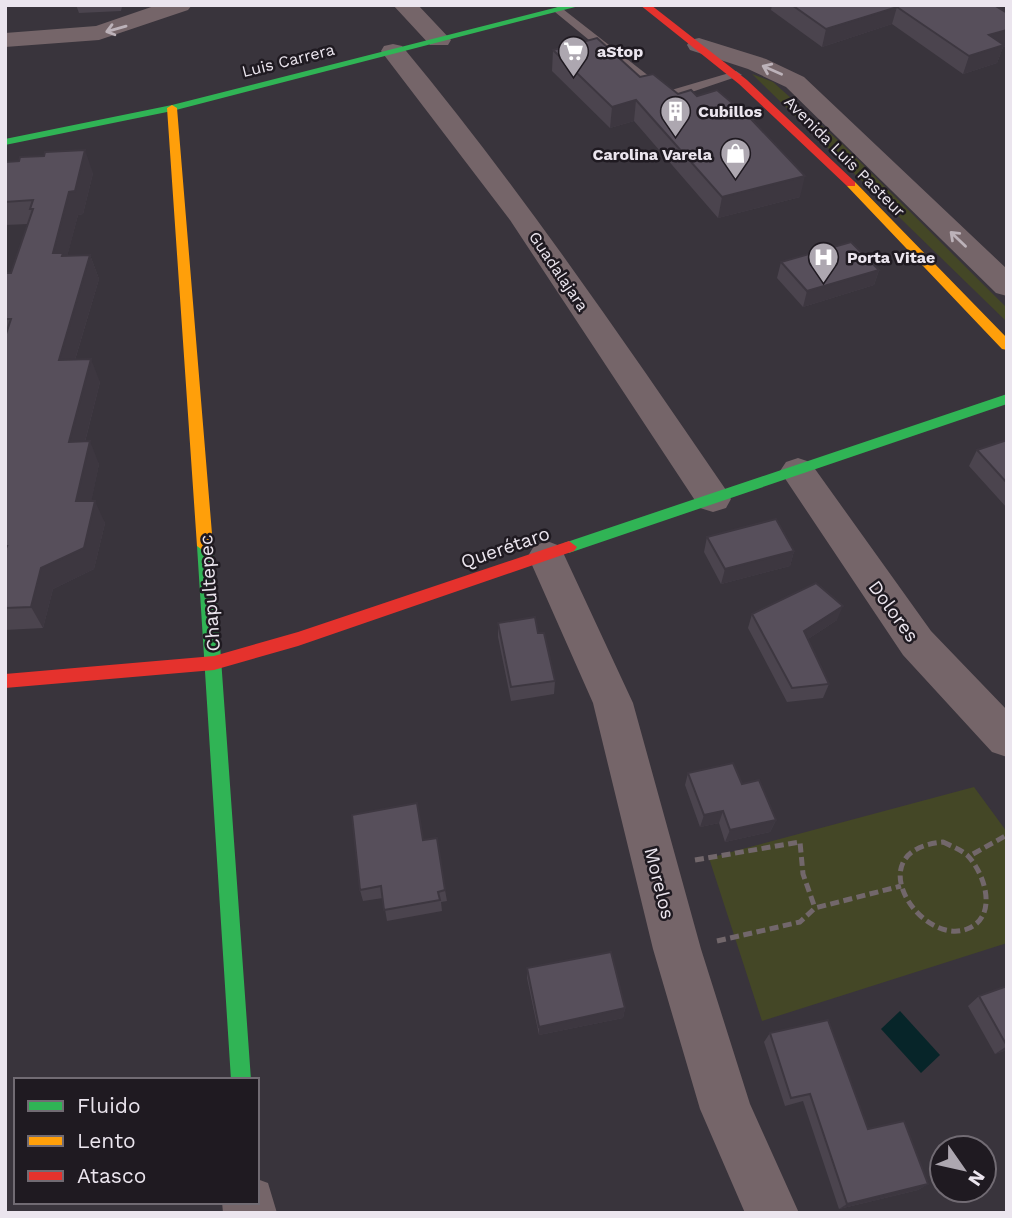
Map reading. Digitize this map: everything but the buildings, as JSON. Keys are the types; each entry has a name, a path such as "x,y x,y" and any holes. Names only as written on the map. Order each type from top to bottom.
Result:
{"street":[{"path":"5,40 99,33 180,5"},
{"path":"405,5 439,40"},
{"name":"Luis Carrera","path":"5,142 172,108 578,5"},
{"name":"Avenida Luis Pasteur","path":"645,5 736,75 826,160 1007,346"},
{"path":"699,45 757,64 795,82 1007,286"},
{"name":"Guadalajara","path":"393,51 458,128 526,222 713,499"},
{"name":"Chapultepec","path":"172,108 214,663 241,1078"},
{"name":"Querétaro","path":"5,681 214,663 298,639 1007,399"},
{"name":"Dolores","path":"798,471 917,643 1007,739"},
{"name":"Morelos","path":"547,556 613,703 629,752 677,949 726,1109 772,1213"}],"lane":[{"path":"559,10 666,96 736,75"}],"path":[{"path":"973,854 1007,835"},
{"path":"657,872 682,863 800,842 803,874 815,908"},
{"path":"988,873 973,854 943,842 927,843 914,848 904,858 900,870 901,886 917,914 947,929 963,931 977,927 988,918 993,907"},
{"path":"677,949 800,922 815,908 901,886"}],"green space":[{"path":"752,74 773,82 841,143 1007,308 1007,322"},
{"path":"974,787 1007,832 1007,943 762,1021 709,858"}],"water":[{"path":"900,1011 940,1055 921,1073 881,1029"}],"traffic: fast":[{"path":"5,142 172,108 578,5"},
{"path":"569,547 1007,399"},
{"path":"205,546 241,1078"}],"traffic: slow":[{"path":"172,108 205,546"},
{"path":"851,184 1007,346"}],"traffic: jam":[{"path":"645,5 743,82 851,184"},
{"path":"5,681 214,663 298,639 569,547"}],"place":[{"name":"aStop","path":"574,78"},
{"name":"Cubillos","path":"675,138"},
{"name":"Carolina Varela","path":"735,181"},
{"name":"Porta Vitae","path":"824,284"}]}
